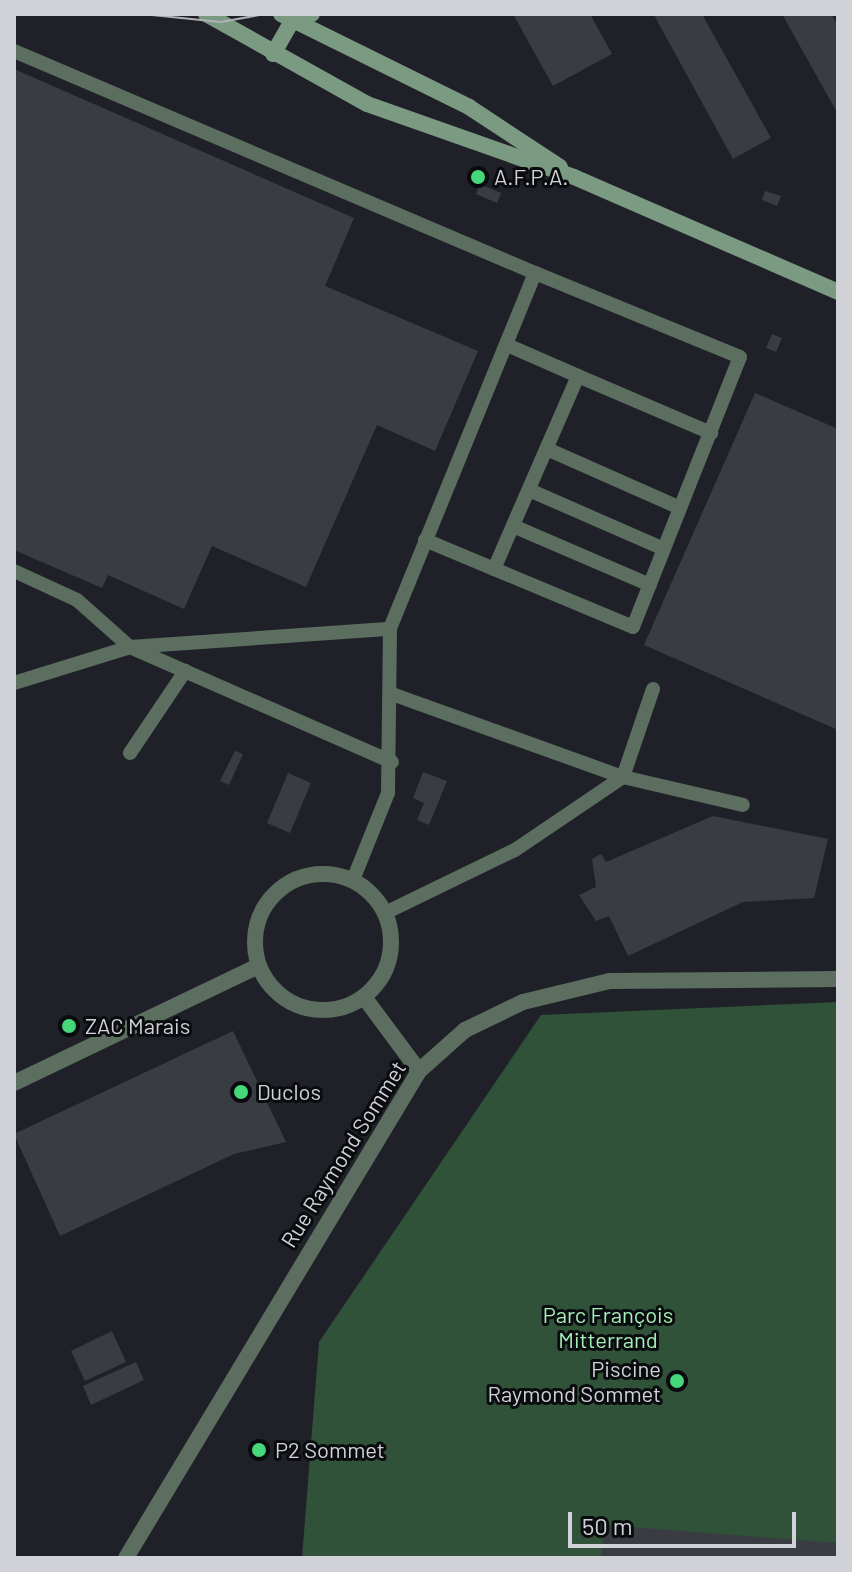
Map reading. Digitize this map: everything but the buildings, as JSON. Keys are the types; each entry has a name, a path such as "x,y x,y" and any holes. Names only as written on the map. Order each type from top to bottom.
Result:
{"main road":[{"path":"206,14 273,54 459,141 574,177 838,292"},
{"path":"287,17 312,14"},
{"path":"273,54 287,17"},
{"path":"287,17 469,107 574,177"}],"street":[{"path":"319,874 353,880 385,913 390,959 364,997 325,1011 303,1008 269,985 258,966 258,920 286,884 319,874"},
{"path":"14,1083 258,966"},
{"name":"Rue Raymond Sommet","path":"126,1558 419,1071 465,1030 523,1002 610,981 838,979"},
{"path":"364,997 419,1071"}],"lane":[{"path":"14,51 740,357 633,627 425,540"},
{"path":"353,880 388,793 392,762 390,629 535,273"},
{"path":"507,345 711,433"},
{"path":"494,569 578,376"},
{"path":"547,449 680,508"},
{"path":"529,490 664,549"},
{"path":"513,526 650,585"},
{"path":"14,571 77,600 130,647 392,762"},
{"path":"14,683 130,647 390,629"},
{"path":"130,753 185,671"},
{"path":"385,913 515,850 623,777 653,689"},
{"path":"392,694 623,777 743,805"}],"green space":[{"name":"Parc François Mitterrand","path":"838,1002 838,1558 302,1558 319,1342 541,1015"}],"tram line":[{"path":"142,14 221,22 265,14"}],"place":[{"name":"A.F.P.A.","path":"478,177"},
{"name":"ZAC Marais","path":"69,1026"},
{"name":"Duclos","path":"241,1092"},
{"name":"Piscine Raymond Sommet","path":"677,1381"},
{"name":"P2 Sommet","path":"259,1450"}]}
